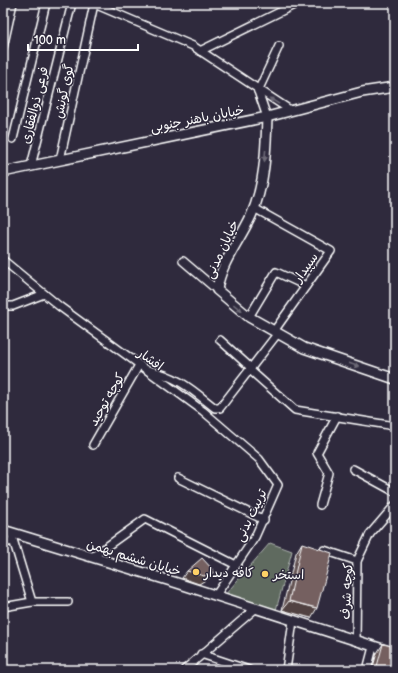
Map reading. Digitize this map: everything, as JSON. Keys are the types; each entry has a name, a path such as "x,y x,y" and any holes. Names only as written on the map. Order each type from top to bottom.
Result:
{"street":[{"path":"3,48 13,3"},
{"path":"13,139 46,3"},
{"name":"فرعی ذوالفقاری","path":"31,166 72,3"},
{"path":"93,3 193,46 258,91 290,110"},
{"name":"گوی گونش","path":"60,160 93,3"},
{"path":"200,50 298,3"},
{"path":"268,117 258,91 279,46"},
{"name":"خیابان باهنر جنوبی","path":"3,172 268,117 362,92 395,87"},
{"name":"خیابان مدنی","path":"268,117 262,180 254,208 226,265 216,290 249,317 304,348 395,379"},
{"name":"سپیدار","path":"142,367 167,374 186,384 215,408 220,408 251,369 331,251 254,208"},
{"name":"افشار","path":"3,260 44,294 203,411 259,459 278,485"},
{"path":"183,261 216,290"},
{"path":"249,317 276,272 306,286"},
{"path":"3,306 13,306 44,294"},
{"path":"220,340 295,410 395,426"},
{"name":"کوچه توحید","path":"93,446 142,367"},
{"path":"320,505 329,473 317,452 337,416"},
{"path":"353,469 395,492"},
{"path":"178,478 264,520"},
{"name":"تربیت بدنی","path":"216,595 255,537 264,520 278,485"},
{"name":"کوچه شرف","path":"356,641 357,561 370,534 395,505"},
{"path":"92,557 145,519 236,565"},
{"path":"3,543 9,535"},
{"path":"9,535 32,602"},
{"name":"خیابان ششم بهمن","path":"9,535 92,557 216,595 255,609 395,653"},
{"path":"324,550 357,561"},
{"path":"3,607 32,602 68,602"},
{"path":"184,670 255,609"},
{"path":"286,670 293,621"},
{"path":"367,670 374,647"},
{"path":"201,654 249,670"}],"green space":[{"name":"استخر","path":"270,543 292,551 276,610 224,596"}],"building":[{"path":"302,543 332,553 317,608 289,601"},
{"path":"202,558 214,571 204,576 187,571"},
{"path":"383,644 395,647 395,670 376,670"}],"place":[{"name":"کافه دیدار","path":"196,572"},
{"name":"استخر","path":"265,574"}]}
